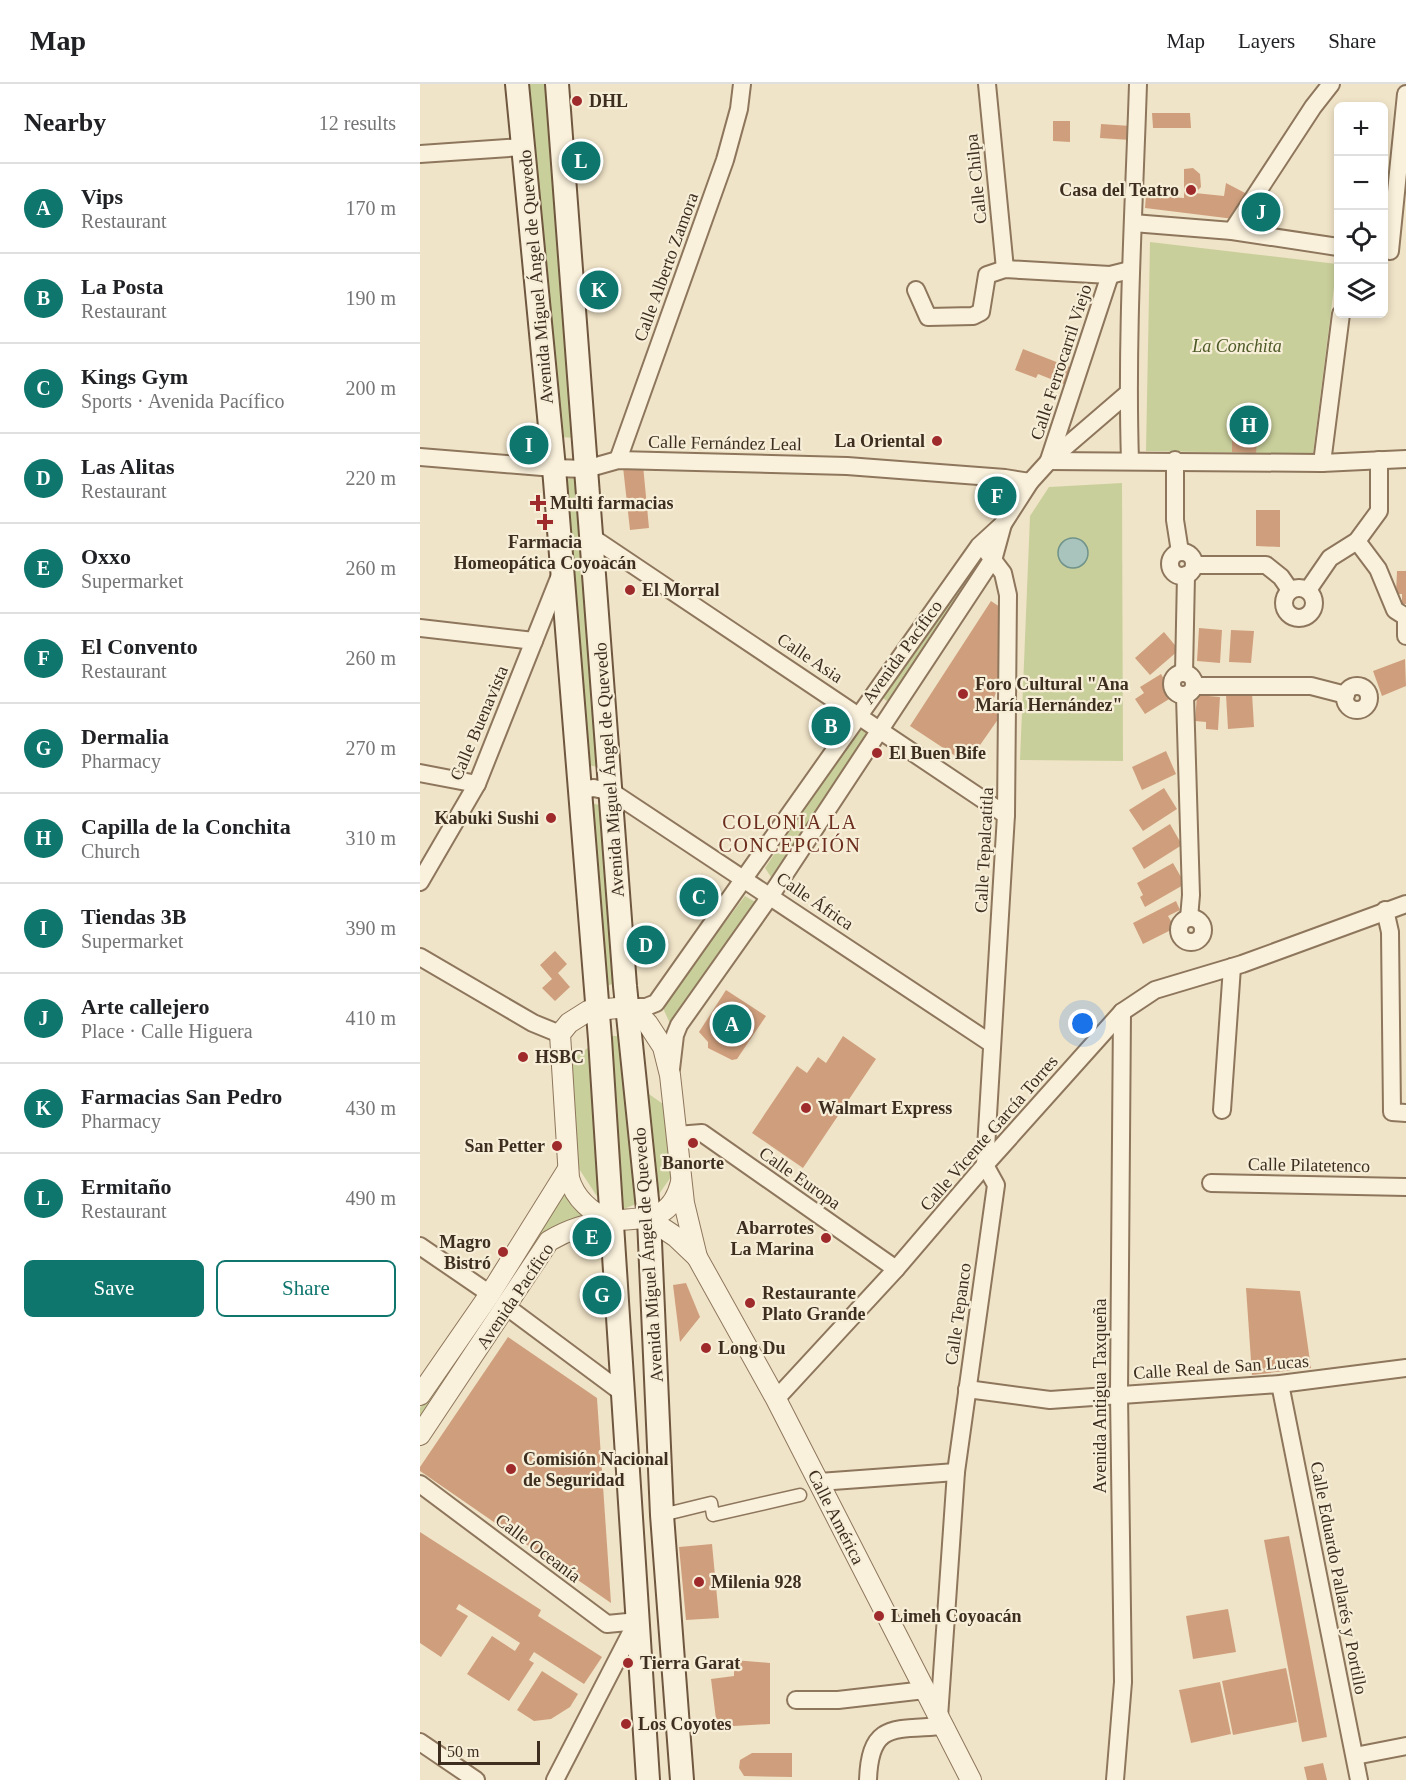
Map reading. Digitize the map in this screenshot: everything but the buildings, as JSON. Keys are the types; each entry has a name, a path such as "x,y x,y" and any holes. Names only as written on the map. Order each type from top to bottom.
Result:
{"main road":[{"name":"Avenida Miguel Ángel de Quevedo","path":"517,84 554,468 598,1008 648,1780"},
{"name":"Avenida Miguel Ángel de Quevedo","path":"557,84 627,1007 649,1219 662,1515 682,1780"},
{"path":"613,1244 650,1242"}],"street":[{"name":"Calle Alberto Zamora","path":"618,460 725,160 739,109 742,84"},
{"name":"Calle Chilpa","path":"987,84 1005,269"},
{"path":"1131,461 1128,393 1130,270 1138,84"},
{"path":"1236,225 1313,106 1331,84"},
{"path":"1393,251 1406,94"},
{"path":"420,154 523,147"},
{"path":"1133,218 1231,222 1334,246"},
{"path":"916,290 928,316 973,316 981,312 987,275 1005,269 1110,275 1130,270"},
{"name":"Calle Ferrocarril Viejo","path":"1048,461 1110,275"},
{"path":"1322,463 1340,318"},
{"name":"Avenida Pacífico","path":"598,1008 646,1007 656,1003 746,879 858,714 979,546 1003,524 1030,482 1048,461 1128,393"},
{"name":"Calle Fernández Leal","path":"420,457 586,469 618,460 847,466 1005,478 1030,482"},
{"path":"1048,461 1175,460 1322,463 1406,459"},
{"path":"1175,460 1175,520 1180,552 1190,555 1188,685 1191,895 1189,918"},
{"path":"1308,590 1330,558 1357,541 1379,511 1379,460"},
{"name":"Avenida Pacífico","path":"670,1075 675,1035 679,1025 771,895 994,558 1003,524"},
{"name":"Calle Asia","path":"590,536 1006,815"},
{"path":"1357,541 1378,568 1395,610 1406,620 1406,636"},
{"name":"Calle Tepalcatitla","path":"979,546 994,558 1003,573 1008,595 1006,815 985,1165"},
{"path":"1190,570 1266,564 1281,577 1290,590"},
{"name":"Calle Buenavista","path":"420,882 477,784 561,573"},
{"path":"1299,587 1308,590 1314,599 1313,609 1306,616 1296,618 1285,609 1284,598 1290,590 1299,587"},
{"path":"420,628 534,641"},
{"path":"1188,685 1311,686 1346,695"},
{"path":"420,773 477,784"},
{"name":"Calle África","path":"579,790 594,788 612,792 771,895 992,1044"},
{"name":"Calle Vicente García Torres","path":"776,1399 896,1269 985,1165 1122,1012 1155,990 1232,967 1406,904"},
{"path":"1386,910 1390,932 1392,1112 1406,1113"},
{"path":"420,957 533,1023 560,1034 578,1017 598,1008"},
{"path":"1222,1110 1232,967"},
{"name":"Calle América","path":"627,1007 638,1013 656,1036 665,1053 670,1075 681,1179 697,1257 776,1399 971,1780"},
{"name":"Avenida Antigua Taxqueña","path":"1115,1780 1123,1682 1119,1394 1122,1012"},
{"name":"Avenida Miguel Ángel de Quevedo","path":"560,1034 568,1169 571,1184 581,1200 600,1216 611,1221"},
{"name":"Calle Europa","path":"677,1135 702,1133 896,1269"},
{"name":"Calle Tepanco","path":"941,1722 956,1472 996,1185 985,1165"},
{"name":"Avenida Pacífico","path":"420,1395 490,1294 568,1169"},
{"path":"649,1219 670,1205 681,1179"},
{"name":"Calle Pilatetenco","path":"1211,1184 1406,1186"},
{"name":"Avenida Pacífico","path":"420,1435 549,1241 573,1229 611,1221 649,1219"},
{"name":"Calle América","path":"649,1219 675,1237 697,1257"},
{"path":"420,1246 490,1294"},
{"path":"507,1307 624,1394"},
{"name":"Calle Real de San Lucas","path":"967,1389 1050,1400 1280,1384 1406,1368"},
{"name":"Calle Eduardo Pallarés y Portillo","path":"1280,1384 1359,1780"},
{"path":"819,1482 956,1472"},
{"name":"Calle Oceanía","path":"420,1484 607,1624 638,1621"},
{"path":"662,1515 711,1503 713,1515 800,1495"},
{"path":"555,1780 638,1621"},
{"path":"796,1700 838,1700 925,1690"},
{"path":"868,1780 874,1742 882,1735 941,1722"},
{"path":"420,1742 476,1780"},
{"path":"1355,1756 1406,1746"}],"green space":[{"path":"527,84 549,84 576,438 559,437"},
{"name":"La Conchita","path":"1150,242 1334,264 1334,288 1313,454 1146,451"},
{"path":"561,478 578,479 601,767 583,765"},
{"path":"1122,483 1123,761 1020,760 1030,516 1049,487"},
{"path":"965,584 965,591 887,701 880,696"},
{"path":"861,725 871,731 771,877 765,868"},
{"path":"592,803 602,806 619,982 606,986"},
{"path":"745,896 757,903 673,1030 662,1006"},
{"path":"609,1036 624,1036 636,1204 621,1210"},
{"path":"589,1047 600,1201 574,1161 567,1063"},
{"path":"646,1092 663,1104 671,1177 654,1201"},
{"path":"566,1187 590,1218 554,1227 420,1421 420,1408"}],"water":[{"path":"1073,538 1084,542 1088,553 1084,564 1073,568 1062,564 1058,553 1062,542"}],"place":[{"name":"DHL","path":"577,101"},
{"name":"Ermitaño","path":"581,161"},
{"name":"Casa del Teatro","path":"1191,190"},
{"name":"Arte callejero","path":"1261,212"},
{"name":"Farmacias San Pedro","path":"599,290"},
{"name":"Capilla de la Conchita","path":"1249,425"},
{"name":"La Oriental","path":"937,441"},
{"name":"Tiendas 3B","path":"529,445"},
{"name":"El Convento","path":"997,496"},
{"name":"Multi farmacias","path":"538,503"},
{"name":"Farmacia Homeopática Coyoacán","path":"545,522"},
{"name":"El Morral","path":"630,590"},
{"name":"Foro Cultural \"Ana María Hernández\"","path":"963,694"},
{"name":"La Posta","path":"831,726"},
{"name":"El Buen Bife","path":"877,753"},
{"name":"Kabuki Sushi","path":"551,818"},
{"name":"Kings Gym","path":"699,897"},
{"name":"Las Alitas","path":"646,945"},
{"name":"Vips","path":"732,1024"},
{"name":"HSBC","path":"523,1057"},
{"name":"Walmart Express","path":"806,1108"},
{"name":"Banorte","path":"693,1143"},
{"name":"San Petter","path":"557,1146"},
{"name":"Oxxo","path":"592,1237"},
{"name":"Abarrotes La Marina","path":"826,1238"},
{"name":"Magro Bistró","path":"503,1252"},
{"name":"Dermalia","path":"602,1295"},
{"name":"Restaurante Plato Grande","path":"750,1303"},
{"name":"Long Du","path":"706,1348"},
{"name":"Comisión Nacional de Seguridad","path":"511,1469"},
{"name":"Milenia 928","path":"699,1582"},
{"name":"Limeh Coyoacán","path":"879,1616"},
{"name":"Tierra Garat","path":"628,1663"},
{"name":"Los Coyotes","path":"626,1724"}],"district":[{"name":"COLONIA LA CONCEPCIÓN","path":"790,834"}]}
